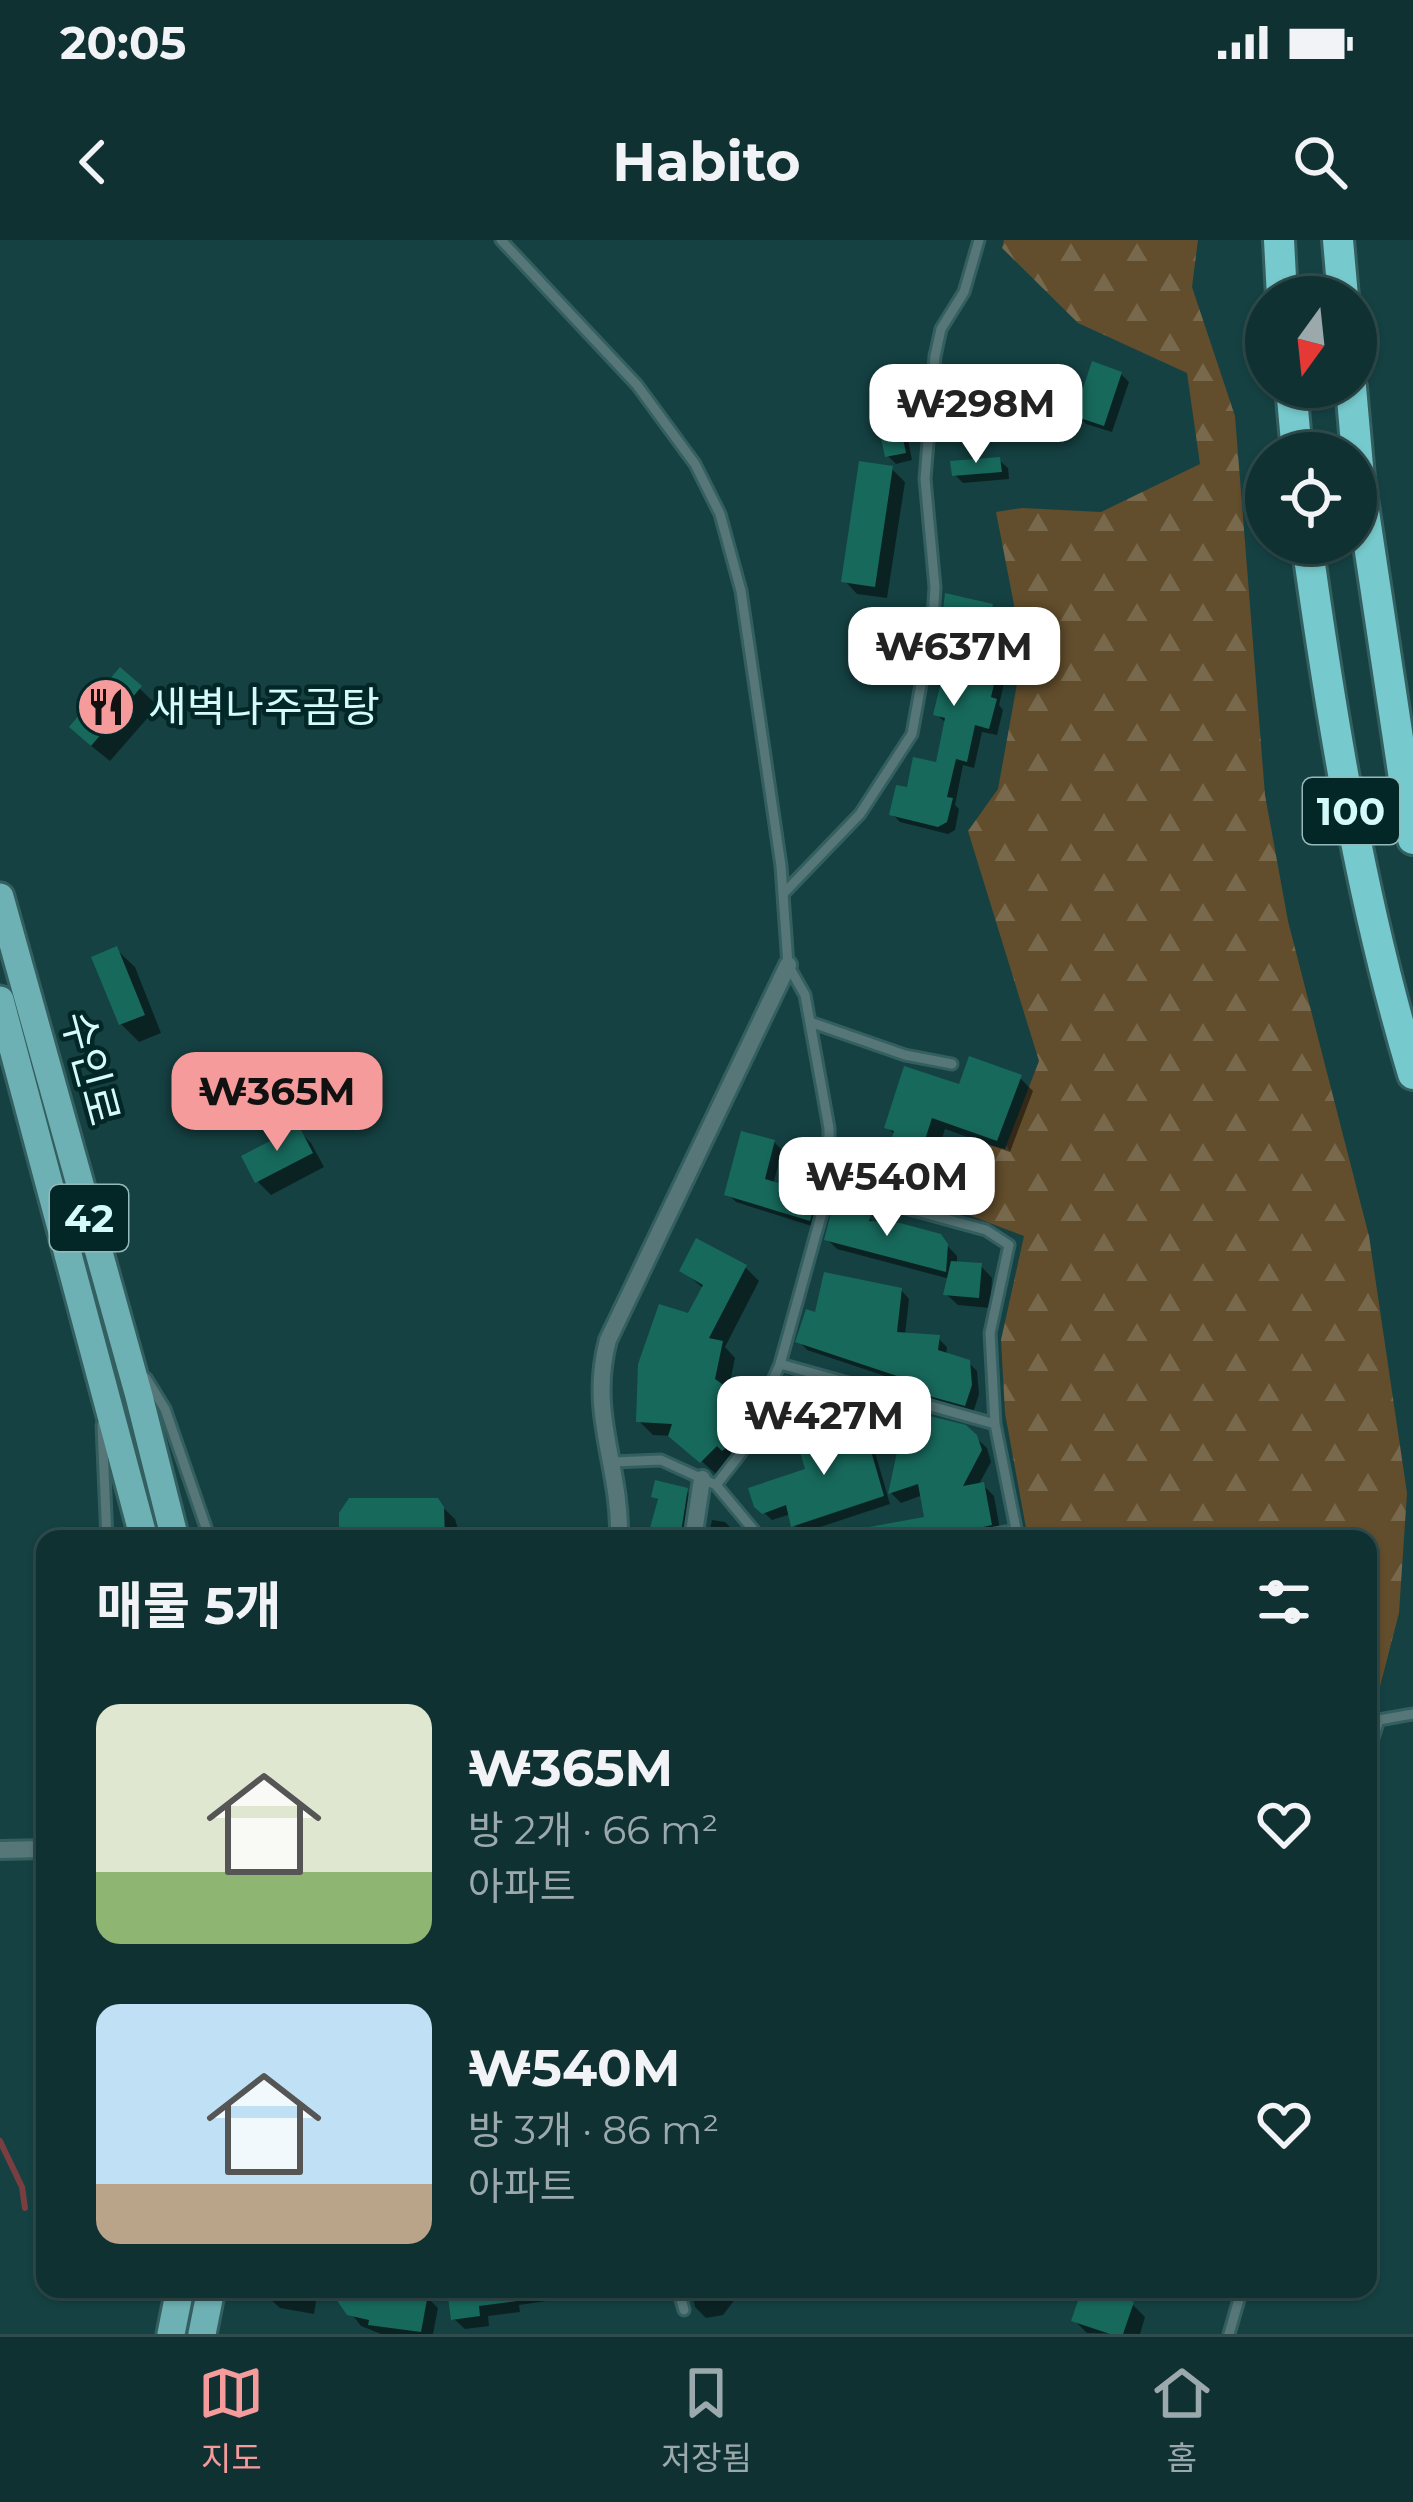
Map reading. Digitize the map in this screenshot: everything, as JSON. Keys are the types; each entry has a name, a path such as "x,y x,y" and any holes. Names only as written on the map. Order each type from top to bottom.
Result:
{"highway":[{"path":"1279,240 1281,276"},
{"path":"1338,240 1341,276"},
{"name":"100","path":"1353,408 1359,478 1413,838"},
{"name":"100","path":"1310,564 1331,717 1378,941 1413,1074"}],"main road":[{"name":"수인로","path":"0,897 173,1530"},
{"name":"수인로","path":"0,1000 141,1530"},
{"path":"171,2334 178,2298"},
{"path":"202,2334 209,2298"}],"street":[{"path":"618,1530 614,1462 600,1419 601,1366 608,1340 788,965"},
{"path":"696,1530 709,1482"},
{"path":"0,1850 36,1849"}],"lane":[{"path":"501,240 638,385 695,464 720,514 741,591 783,894 788,965 805,994 829,1128 829,1187 780,1364 741,1454 709,1482"},
{"path":"783,894 860,814 912,734 933,618 925,479 935,356 941,329 964,292 979,240"},
{"path":"810,1022 904,1055 952,1064"},
{"path":"829,1187 986,1229 1010,1245 990,1333 995,1424 1016,1530"},
{"path":"124,1342 165,1409 207,1530"},
{"path":"780,1364 995,1424"},
{"path":"100,1378 107,1530"},
{"path":"614,1462 661,1460 709,1482 753,1530"},
{"path":"1377,1726 1379,1720 1413,1714"},
{"path":"680,2298 683,2310"},
{"path":"1229,2334 1239,2298"}],"green space":[{"path":"1004,240 1198,240 1192,287 1235,416 1265,795 1288,921 1369,1236 1407,1493 1399,1613 1377,1698 1377,1530 1026,1530 1005,1413 1001,1340 1024,1236 958,1211 979,1142 1005,1149 1039,1061 968,831 998,789 1023,651 996,512 1022,508 1101,512 1200,464 1187,373 1078,323 1002,248"}],"building":[{"path":"1092,361 1122,372 1104,426 1074,416"},
{"path":"896,405 906,453 885,457 875,410"},
{"path":"1000,457 1002,472 952,476 950,461"},
{"path":"859,461 893,466 875,587 841,582"},
{"path":"945,593 993,604 984,642 1003,646 989,729 975,725 967,762 956,759 947,822 938,827 889,815 896,785 907,787 913,757 936,762 945,718 933,715 943,674 934,672 945,628 941,627"},
{"name":"새벽나주곰탕","path":"120,667 142,686 91,746 69,727"},
{"path":"117,946 145,1015 119,1025 91,957"},
{"path":"969,1056 1022,1075 997,1141 932,1118 922,1149 959,1161 946,1206 877,1185 894,1131 884,1128 904,1066 959,1084"},
{"path":"299,1126 313,1153 255,1183 241,1156"},
{"path":"741,1131 775,1140 765,1179 813,1193 811,1199 816,1200 810,1221 724,1195"},
{"path":"833,1205 871,1215 869,1221 941,1234 948,1244 946,1272 824,1240"},
{"path":"696,1238 747,1265 709,1338 723,1341 715,1379 749,1403 730,1445 722,1451 717,1446 700,1463 668,1436 672,1424 636,1422 638,1364 659,1304 688,1313 703,1285 679,1271"},
{"path":"951,1261 982,1263 979,1298 943,1295"},
{"path":"824,1272 902,1288 897,1332 940,1335 938,1350 970,1360 972,1385 965,1406 929,1396 930,1391 912,1381 795,1342 806,1309 815,1312"},
{"path":"785,1375 818,1384 832,1428 775,1411"},
{"path":"906,1410 966,1425 977,1435 982,1450 963,1486 984,1482 992,1525 970,1530 852,1530 924,1517 918,1484 888,1494"},
{"path":"863,1423 884,1496 791,1527 786,1505 762,1514 754,1507 748,1488 805,1469 797,1442"},
{"path":"655,1480 688,1488 681,1530 649,1530 658,1499 651,1497"},
{"path":"349,1498 438,1498 444,1507 445,1530 339,1530 339,1513"},
{"path":"335,2298 427,2298 421,2332 368,2325 369,2320 347,2315"},
{"path":"448,2298 532,2298 479,2306 480,2316 451,2320"},
{"path":"1079,2298 1134,2302 1123,2334 1071,2321"}],"waterway":[{"path":"0,2141 22,2187 25,2208"}],"place":[{"name":"새벽나주곰탕","path":"106,707"}]}
